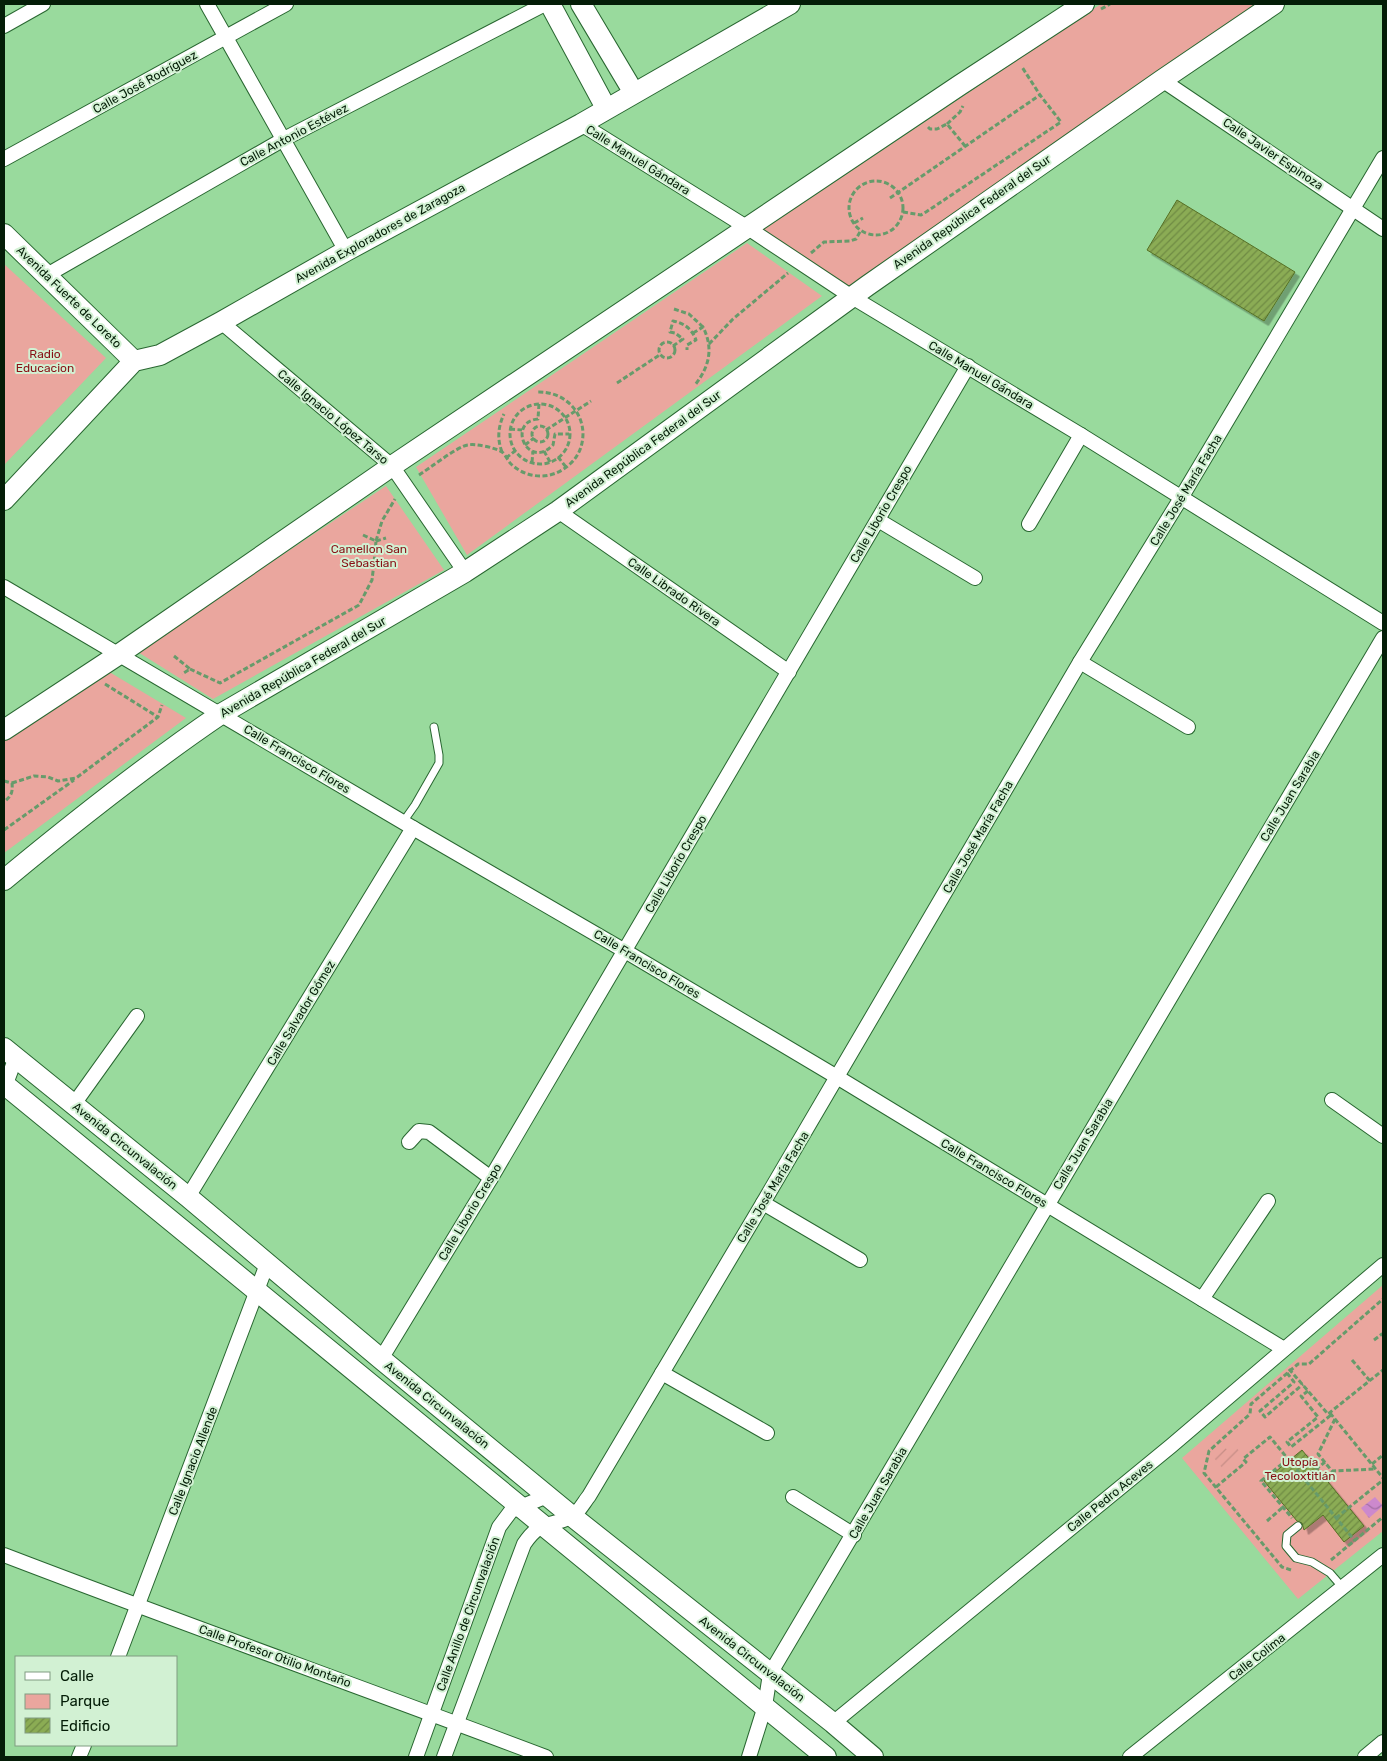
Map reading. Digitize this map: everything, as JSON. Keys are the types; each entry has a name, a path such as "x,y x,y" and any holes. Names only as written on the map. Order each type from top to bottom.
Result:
{"street":[{"path":"4,26 43,4"},
{"path":"208,4 346,251"},
{"name":"Calle José Rodríguez","path":"4,159 286,4"},
{"name":"Calle Antonio Estévez","path":"47,275 284,139 545,4"},
{"path":"550,4 606,108"},
{"path":"581,4 634,93"},
{"name":"Avenida Exploradores de Zaragoza","path":"134,361 160,355 221,322 346,251 581,124 790,4"},
{"path":"4,730 118,655 392,466 1084,4"},
{"name":"Avenida República Federal del Sur","path":"4,880 70,826 187,737 221,714 465,572 558,511 852,297 1274,4"},
{"name":"Calle Javier Espinoza","path":"1162,80 1383,229"},
{"name":"Calle Manuel Gándara","path":"581,124 748,228 852,297 1081,435 1383,623"},
{"name":"Calle José María Facha","path":"573,1517 589,1496 1080,662 1182,498 1383,158"},
{"name":"Avenida Fuerte de Loreto","path":"4,234 134,361"},
{"name":"Calle Ignacio López Tarso","path":"221,322 392,466 465,572"},
{"path":"4,500 134,361"},
{"name":"Calle Liborio Crespo","path":"380,1359 491,1178 968,366"},
{"path":"1029,524 1081,435"},
{"name":"Calle Librado Rivera","path":"558,511 789,672"},
{"path":"878,520 976,578"},
{"name":"Calle Francisco Flores","path":"4,587 837,1077 1284,1349"},
{"name":"Calle Juan Sarabia","path":"749,1757 764,1706 770,1674 854,1535 1046,1205 1383,638"},
{"path":"1080,662 1188,727"},
{"name":"Calle Salvador Gómez","path":"188,1198 408,825"},
{"path":"74,1104 137,1016"},
{"path":"4,1086 10,1052"},
{"name":"Avenida Circunvalación","path":"10,1052 547,1496 873,1757"},
{"name":"Avenida Circunvalación","path":"4,1086 125,1182 826,1757"},
{"path":"1332,1100 1383,1136"},
{"path":"409,1142 419,1131 430,1132 491,1178"},
{"path":"125,1182 139,1159"},
{"path":"1202,1299 1268,1201"},
{"path":"763,1203 860,1260"},
{"name":"Calle Ignacio Allende","path":"118,1656 267,1264"},
{"name":"Calle Pedro Aceves","path":"833,1724 1163,1452 1383,1265"},
{"path":"662,1373 767,1433"},
{"name":"Calle Anillo de Circunvalación","path":"416,1757 499,1527 511,1511 547,1496"},
{"path":"793,1497 854,1535"},
{"path":"444,1757 524,1544 532,1532 542,1525 573,1517"},
{"name":"Calle Profesor Otilio Montaño","path":"4,1555 546,1757"},
{"name":"Calle Colima","path":"1130,1757 1383,1555"},
{"path":"1365,1757 1383,1742"}],"lane":[{"path":"408,825 415,806 439,763 440,755 434,727"},
{"path":"1298,1526 1287,1535 1286,1546 1296,1558 1319,1565 1330,1573 1343,1588"}],"path":[{"path":"890,198 1040,94 1061,122 921,215 903,212"},
{"path":"916,115 930,129 936,129 947,124 965,146"},
{"path":"870,181 881,181 892,185 898,192 903,202 903,212 899,222 887,232 875,235 861,230 854,223 850,215 849,204 855,191 863,184 870,181"},
{"path":"854,223 863,218"},
{"path":"811,254 824,242 850,242 856,239 861,230"},
{"path":"709,344 733,319 789,273"},
{"path":"674,309 689,314 703,327 709,344 706,369 694,385"},
{"path":"687,345 696,340 693,333 683,324 673,321 670,332 675,333 683,340 687,345 687,350"},
{"path":"693,333 703,327"},
{"path":"674,346 683,340"},
{"path":"661,354 660,349 662,345 669,343 674,346"},
{"path":"661,354 667,358 672,356 675,351 674,346"},
{"path":"617,383 661,354"},
{"path":"506,410 498,431 499,442 506,458 520,471 532,475 552,475 566,467 577,456 582,444 583,430 576,411 560,396 550,393 533,393"},
{"path":"546,430 591,401"},
{"path":"539,404 538,419 528,422 522,430 522,438 525,445 533,451 544,451 553,445 555,434 570,434"},
{"path":"539,404 553,407 565,418 570,434 567,446 558,457 550,462 532,462 522,458 511,442 510,429 513,420 522,409 531,405 539,404"},
{"path":"542,426 548,435 545,440 540,442 534,438 532,434 536,428 542,426"},
{"path":"510,429 522,430"},
{"path":"525,445 534,438"},
{"path":"419,475 467,444 480,445 502,452"},
{"path":"506,458 516,451"},
{"path":"532,462 533,451"},
{"path":"544,451 550,462"},
{"path":"558,457 566,467"},
{"path":"174,656 190,669 220,683 359,605 372,580 376,541 382,521 395,499"},
{"path":"363,534 376,541 386,538"},
{"path":"365,563 374,563"},
{"path":"179,676 190,669"},
{"path":"127,699 158,717"},
{"path":"4,830 158,717 162,705"},
{"path":"4,781 12,783 34,776 48,777 58,781 76,778"},
{"path":"4,802 10,797 13,790 12,783"},
{"path":"1383,1299 1309,1364 1298,1364 1251,1404 1250,1414 1209,1451 1204,1473 1282,1567 1289,1570 1327,1564 1383,1517"},
{"path":"1374,1340 1383,1335"},
{"path":"1352,1360 1370,1381"},
{"path":"1308,1391 1301,1396 1318,1416 1287,1442 1291,1447 1382,1372"},
{"path":"1287,1374 1294,1382 1260,1411 1265,1417 1303,1384"},
{"path":"1296,1376 1328,1414 1331,1414 1376,1469 1383,1481 1336,1518"},
{"path":"1335,1420 1318,1454 1332,1472 1376,1469"},
{"path":"1216,1487 1246,1462 1244,1459 1270,1437 1355,1541"},
{"path":"1372,1464 1383,1455"},
{"path":"1288,1459 1261,1481 1298,1526"},
{"path":"1304,1479 1324,1462"},
{"path":"1266,1521 1283,1507"}],"green space":[{"path":"1101,4 1265,4 846,288 763,230"},
{"path":"747,243 822,296 467,555 416,467"},
{"name":"Radio Educacion","path":"4,264 106,358 4,465"},
{"name":"Camellon San Sebastian","path":"386,486 444,570 213,699 133,649 228,591"},
{"path":"106,670 186,718 4,853 4,737"},
{"name":"Utopía Tecoloxtitlán","path":"1383,1285 1383,1531 1298,1599 1182,1458"},
{"path":"1234,1445 1241,1453 1223,1469 1214,1458 1225,1448 1228,1450"}],"water":[{"path":"1375,1497 1383,1506 1369,1518 1361,1508"}],"building":[{"path":"1177,200 1295,272 1264,321 1147,250"},
{"path":"1302,1450 1364,1526 1344,1542 1323,1515 1304,1530 1302,1523 1297,1521 1264,1481"}]}
